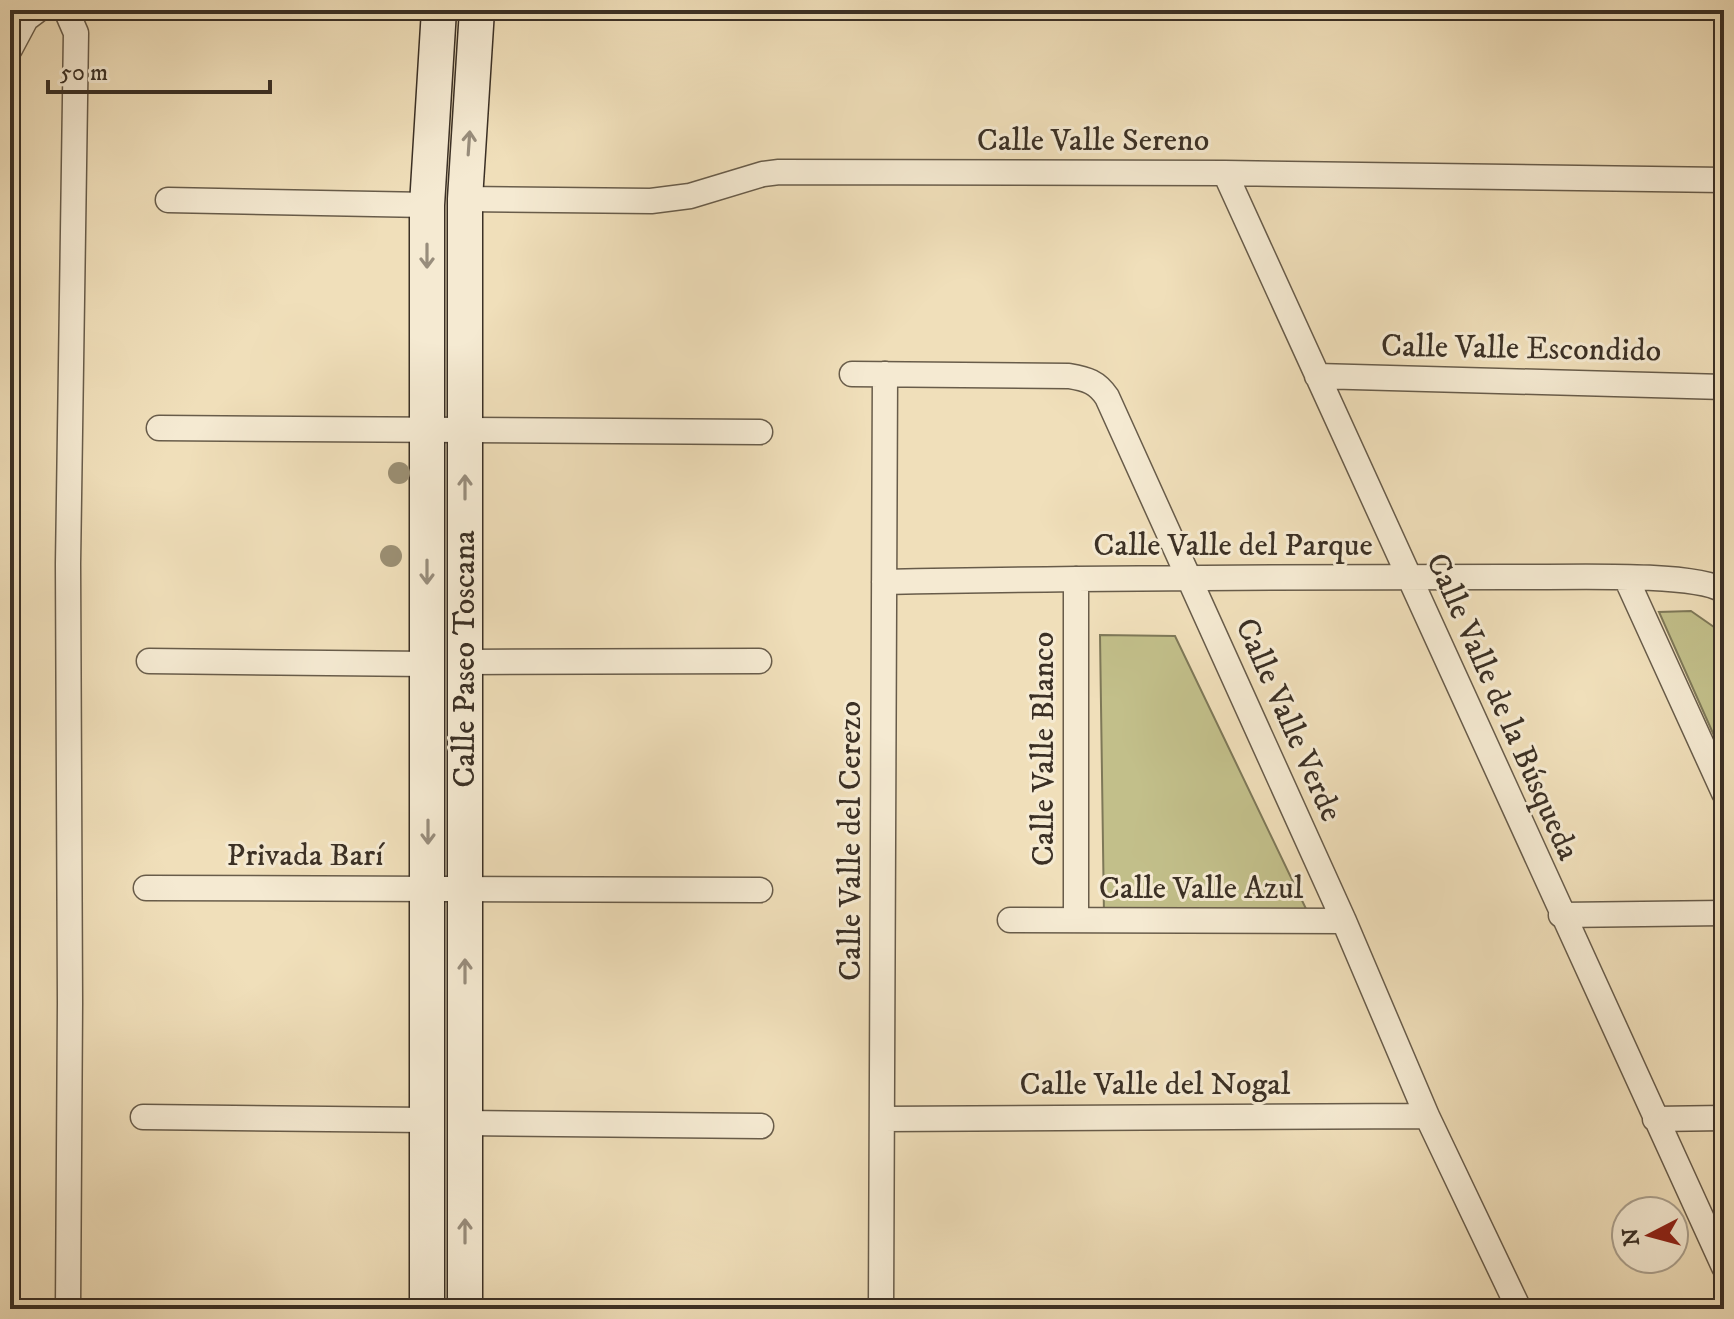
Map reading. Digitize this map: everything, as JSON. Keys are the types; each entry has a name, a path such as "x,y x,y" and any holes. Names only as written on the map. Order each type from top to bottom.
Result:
{"street":[{"path":"10,49 26,19 38,10"},
{"path":"66,10 76,33 68,564 68,1309"},
{"name":"Calle Paseo Toscana","path":"427,1309 427,205 439,10"},
{"name":"Calle Paseo Toscana","path":"465,1309 465,199 477,10"},
{"name":"Calle Valle Sereno","path":"465,199 651,201 690,196 779,172 1225,173 1724,180"},
{"name":"Calle Valle de la Búsqueda","path":"1225,173 1724,1267"},
{"path":"168,200 427,205"},
{"name":"Calle Valle Verde","path":"852,374 1069,376 1090,380 1100,386 1344,921 1427,1116 1519,1309"},
{"name":"Calle Valle del Cerezo","path":"881,1309 885,374"},
{"name":"Calle Valle Escondido","path":"1317,376 1724,387"},
{"path":"159,428 760,432"},
{"name":"Calle Valle del Parque","path":"884,582 1189,577 1626,578 1706,583 1724,591"},
{"path":"1626,578 1724,793"},
{"name":"Calle Valle Blanco","path":"1076,579 1076,920"},
{"path":"149,661 428,664"},
{"path":"465,662 759,661"},
{"name":"Privada Barí","path":"146,888 760,890"},
{"path":"1561,915 1724,913"},
{"name":"Calle Valle Azul","path":"1010,920 1344,921"},
{"name":"Calle Valle del Nogal","path":"882,1119 1427,1116"},
{"path":"143,1117 427,1120"},
{"path":"1655,1119 1724,1118"},
{"path":"465,1123 761,1126"}],"shaded area":[{"path":"1691,611 1724,634 1724,758 1659,612"},
{"path":"1100,635 1175,636 1309,915 1104,915"}]}
